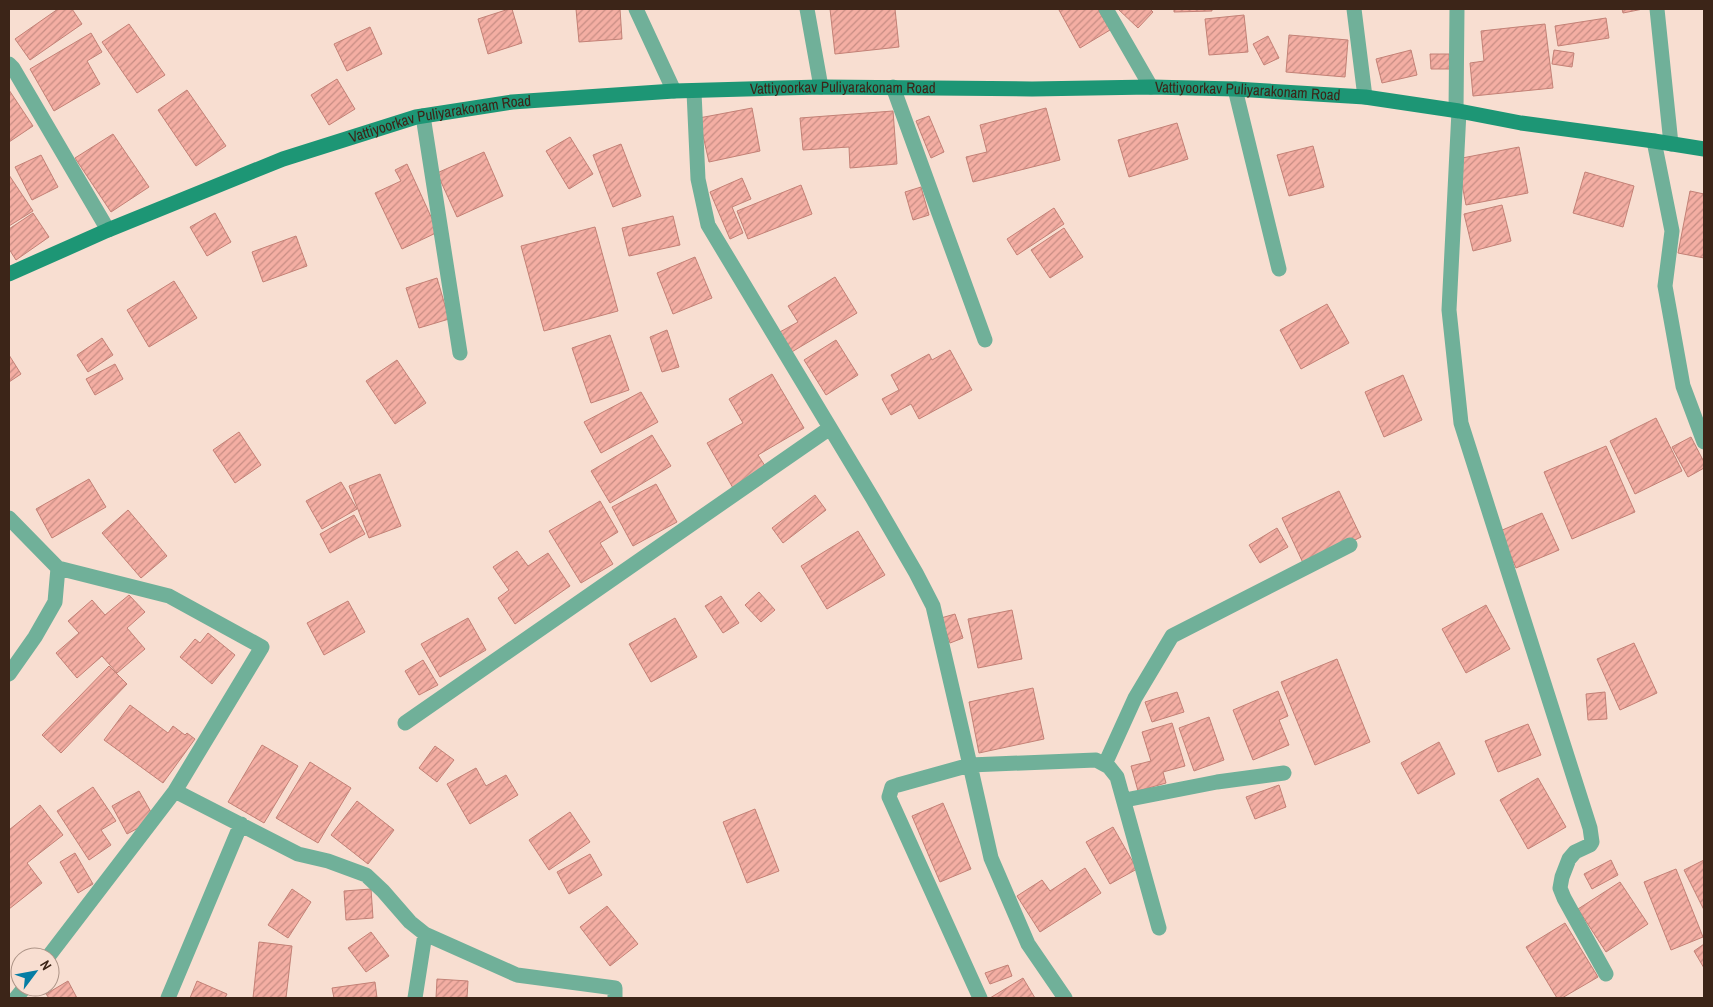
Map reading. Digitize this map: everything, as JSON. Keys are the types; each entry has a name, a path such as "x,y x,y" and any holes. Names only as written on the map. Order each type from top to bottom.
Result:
{"main road":[{"name":"Vattiyoorkav Puliyarakonam Road","path":"9,274 108,230 283,159 423,116 512,102 674,91 694,92 821,87 1235,89 1365,97 1521,123 1704,149"}],"street":[{"path":"636,9 674,91"},
{"path":"807,9 821,87"},
{"path":"1106,9 1151,88"},
{"path":"1354,9 1365,97"},
{"path":"1457,9 1457,111 1450,310 1461,423 1590,828 1592,842 1572,855 1562,877 1560,888 1606,974"},
{"path":"1657,9 1671,144"},
{"path":"9,64 108,230"},
{"path":"893,87 985,340"},
{"path":"1235,89 1279,269"},
{"path":"694,92 698,179 708,225 912,565 933,606 991,858 1028,944 1065,998"},
{"path":"423,116 460,353"},
{"path":"1654,141 1672,231 1665,286 1683,386 1704,442"},
{"path":"406,722 830,428"},
{"path":"9,518 58,568 169,596 262,647 175,791 56,947"},
{"path":"1105,764 1135,698 1172,636 1350,545"},
{"path":"9,674 35,637 55,602 58,568"},
{"path":"980,998 888,794 892,788 898,785 970,765 1096,760 1105,764 1117,777 1125,800 1159,928"},
{"path":"1125,800 1217,782 1284,773"},
{"path":"175,791 298,854 328,861 366,875 410,922 426,934 517,975 615,988 615,998"},
{"path":"168,998 242,824"},
{"path":"415,998 426,934"}],"building":[{"path":"58,9 72,9 82,24 30,60 15,39"},
{"path":"512,9 522,43 488,54 478,19"},
{"path":"576,9 620,9 622,39 579,42"},
{"path":"830,9 895,9 899,47 835,54"},
{"path":"1098,9 1110,30 1080,48 1059,10"},
{"path":"1118,9 1150,9 1153,12 1138,28"},
{"path":"1174,9 1212,9 1212,11 1174,12"},
{"path":"1622,9 1643,9 1623,13"},
{"path":"1244,15 1248,52 1209,55 1205,19"},
{"path":"1606,18 1609,38 1558,46 1555,26"},
{"path":"129,24 165,75 137,93 102,42"},
{"path":"1545,24 1553,88 1473,96 1470,63 1484,61 1481,31"},
{"path":"370,27 382,54 347,71 334,44"},
{"path":"91,33 102,52 87,61 100,84 54,111 30,69"},
{"path":"1289,35 1348,40 1345,77 1286,72"},
{"path":"1268,36 1279,58 1264,65 1253,44"},
{"path":"1411,50 1417,75 1382,83 1376,59"},
{"path":"1554,50 1574,53 1572,67 1552,64"},
{"path":"1430,54 1449,54 1450,69 1431,69"},
{"path":"337,79 355,109 329,125 311,95"},
{"path":"9,90 33,126 9,142"},
{"path":"187,90 226,146 196,166 158,110"},
{"path":"752,108 760,151 709,162 699,118"},
{"path":"1046,108 1060,160 973,182 966,157 987,152 980,125"},
{"path":"893,111 897,164 850,168 849,147 803,150 800,118"},
{"path":"929,116 944,152 931,158 916,121"},
{"path":"1177,123 1188,159 1129,177 1118,140"},
{"path":"113,134 149,187 111,212 75,158"},
{"path":"570,137 593,174 569,189 546,151"},
{"path":"621,144 641,196 613,207 593,155"},
{"path":"1313,146 1324,187 1289,196 1277,155"},
{"path":"1519,147 1528,193 1466,205 1457,159"},
{"path":"484,152 503,196 457,217 437,173"},
{"path":"41,155 58,187 32,200 15,167"},
{"path":"407,164 438,232 402,249 375,193 401,181 395,170"},
{"path":"1585,172 1634,186 1623,227 1573,213"},
{"path":"9,175 33,211 9,226"},
{"path":"742,178 751,199 732,207 743,233 730,239 710,192"},
{"path":"801,185 812,214 748,239 737,211"},
{"path":"921,187 929,215 913,220 905,192"},
{"path":"1690,191 1704,194 1704,258 1678,253"},
{"path":"1502,205 1511,241 1473,251 1464,214"},
{"path":"1054,208 1064,224 1017,255 1007,239"},
{"path":"33,213 49,237 16,260 9,249 9,229"},
{"path":"215,213 231,242 207,256 190,227"},
{"path":"673,216 680,245 629,256 622,228"},
{"path":"595,227 618,311 544,331 521,246"},
{"path":"1064,228 1083,257 1050,278 1031,250"},
{"path":"296,236 307,266 263,282 252,252"},
{"path":"695,257 712,298 673,314 657,273"},
{"path":"835,277 857,313 790,353 778,333 798,322 788,306"},
{"path":"437,278 449,319 419,328 406,288"},
{"path":"174,281 197,318 149,347 127,310"},
{"path":"1327,304 1349,343 1301,369 1280,330"},
{"path":"667,330 679,367 662,372 650,337"},
{"path":"610,335 629,390 591,403 572,348"},
{"path":"102,338 113,355 88,372 77,355"},
{"path":"836,340 858,375 826,395 804,360"},
{"path":"950,350 972,390 919,419 911,404 891,415 882,399 899,390 891,375 929,354 932,360"},
{"path":"9,355 21,374 9,382"},
{"path":"397,360 426,403 395,424 366,381"},
{"path":"115,364 123,379 95,395 86,379"},
{"path":"772,374 804,428 758,455 767,469 733,488 707,443 743,423 729,399"},
{"path":"1403,375 1422,420 1384,437 1365,392"},
{"path":"641,392 658,422 601,453 584,422"},
{"path":"1656,418 1682,471 1635,494 1610,441"},
{"path":"239,432 261,465 235,483 213,450"},
{"path":"652,435 671,466 610,503 591,471"},
{"path":"1691,437 1704,462 1704,468 1688,477 1672,447"},
{"path":"1606,446 1635,512 1572,539 1544,472"},
{"path":"380,474 401,526 369,538 349,486"},
{"path":"89,479 106,507 52,538 36,509"},
{"path":"341,482 357,509 322,529 306,501"},
{"path":"656,484 677,522 633,546 612,507"},
{"path":"1339,491 1361,537 1304,565 1282,518"},
{"path":"815,495 826,510 783,543 772,528"},
{"path":"600,501 618,532 600,543 613,564 581,583 549,531"},
{"path":"128,510 167,556 141,578 102,533"},
{"path":"1542,513 1559,550 1516,568 1500,531"},
{"path":"354,515 365,534 330,553 320,534"},
{"path":"1277,528 1288,547 1260,563 1249,545"},
{"path":"858,531 885,575 827,609 801,566"},
{"path":"517,551 528,566 548,553 570,586 515,624 498,598 509,590 493,567"},
{"path":"759,592 775,610 761,622 745,605"},
{"path":"129,595 145,612 127,628 145,649 117,673 102,656 77,678 56,653 79,633 68,621 92,600 105,615"},
{"path":"721,596 739,623 723,633 705,606"},
{"path":"348,601 365,632 324,655 307,623"},
{"path":"1486,605 1510,649 1466,673 1442,629"},
{"path":"1012,610 1022,659 978,668 968,619"},
{"path":"955,614 963,638 950,643 941,618"},
{"path":"468,618 486,650 440,677 421,644"},
{"path":"675,618 697,657 651,682 629,644"},
{"path":"208,633 235,655 212,684 180,657 195,639 200,643"},
{"path":"1634,643 1657,693 1620,710 1597,659"},
{"path":"1337,659 1370,742 1315,765 1281,682"},
{"path":"423,660 438,685 419,695 405,671"},
{"path":"109,666 127,684 61,753 42,735"},
{"path":"1033,688 1044,739 979,753 969,702"},
{"path":"1278,691 1288,716 1279,720 1289,745 1253,760 1233,710"},
{"path":"1177,692 1184,712 1152,722 1145,702"},
{"path":"1605,692 1607,719 1588,720 1586,694"},
{"path":"130,705 168,733 173,726 185,735 187,733 195,739 163,783 104,740"},
{"path":"1209,717 1224,760 1194,771 1179,728"},
{"path":"1172,723 1185,766 1163,772 1166,783 1138,791 1131,766 1151,761 1142,732"},
{"path":"1528,724 1541,755 1498,772 1485,741"},
{"path":"1439,742 1455,774 1418,794 1401,763"},
{"path":"262,745 298,766 264,823 228,802"},
{"path":"435,746 454,760 437,782 419,768"},
{"path":"310,762 351,788 318,843 276,818"},
{"path":"476,768 486,786 506,775 518,795 470,824 447,784"},
{"path":"1538,778 1566,827 1528,849 1500,800"},
{"path":"1279,785 1286,807 1255,819 1246,797"},
{"path":"93,787 116,821 101,830 111,845 89,860 57,811"},
{"path":"139,791 155,819 127,834 112,806"},
{"path":"357,801 394,830 368,864 331,835"},
{"path":"943,803 971,869 940,882 912,816"},
{"path":"40,805 63,835 27,863 42,883 9,909 9,830"},
{"path":"755,809 779,871 747,883 723,822"},
{"path":"570,812 590,842 549,870 529,840"},
{"path":"1113,827 1137,869 1110,884 1086,842"},
{"path":"75,853 93,884 78,893 60,862"},
{"path":"590,854 602,875 569,894 557,872"},
{"path":"1611,860 1618,875 1592,889 1584,874"},
{"path":"1704,860 1704,910 1684,870"},
{"path":"1085,868 1101,893 1040,932 1017,896 1042,880 1050,891"},
{"path":"1676,869 1703,937 1671,950 1644,882"},
{"path":"1620,882 1648,924 1606,952 1578,909"},
{"path":"292,889 311,902 288,938 268,925"},
{"path":"371,889 373,918 346,920 344,891"},
{"path":"607,906 638,944 610,966 580,927"},
{"path":"1565,923 1598,977 1562,998 1557,998 1526,947"},
{"path":"371,932 389,956 366,972 348,948"},
{"path":"259,942 292,946 286,998 253,998"},
{"path":"1704,944 1704,968 1694,951"},
{"path":"1008,965 1012,976 990,984 985,973"},
{"path":"1023,978 1035,998 990,998"},
{"path":"437,979 468,981 467,998 436,998"},
{"path":"68,981 77,998 49,998 60,997 60,986"},
{"path":"197,981 227,994 225,998 190,998"},
{"path":"375,982 377,998 334,998 332,988"}]}
